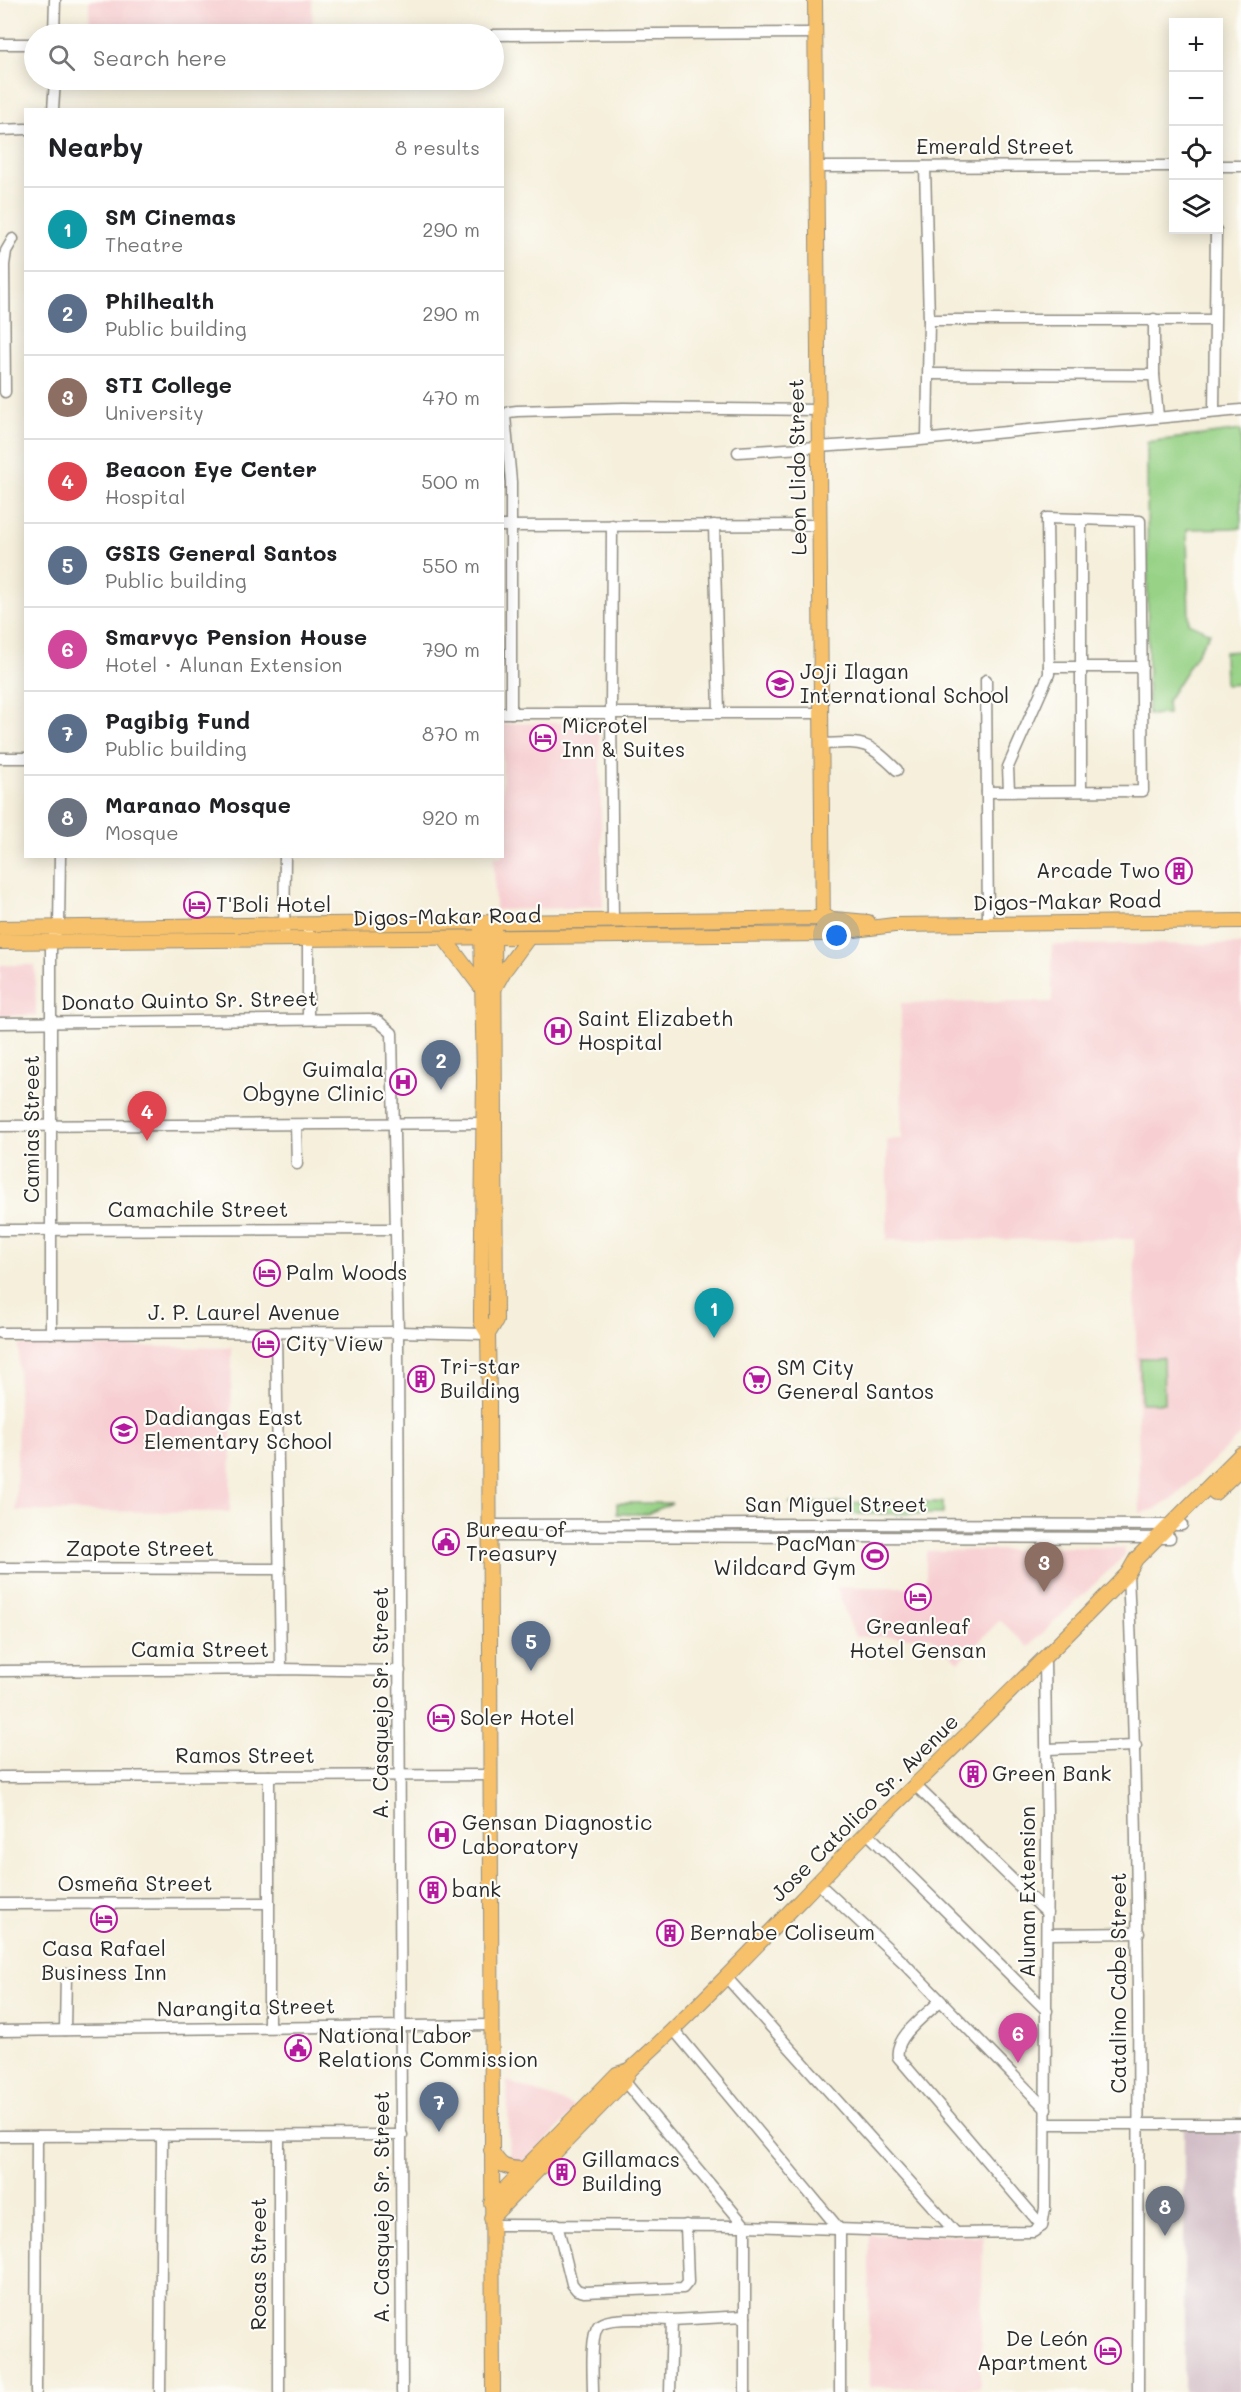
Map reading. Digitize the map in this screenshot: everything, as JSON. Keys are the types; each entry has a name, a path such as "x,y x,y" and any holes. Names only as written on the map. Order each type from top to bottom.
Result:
{"main road":[{"name":"Leon Llido Street","path":"815,0 823,934"},
{"name":"Digos-Makar Road","path":"0,942 284,939 308,932 487,922 823,918 894,925 1241,921"},
{"path":"487,922 489,1123 496,1321 488,1334 493,2392"},
{"name":"Digos-Makar Road","path":"0,928 284,925 308,932 488,938 823,934 894,925"},
{"path":"488,989 529,937"},
{"path":"444,938 488,989"},
{"name":"Jose Catolico Sr. Avenue","path":"491,2203 524,2169 727,1978 818,1882 1045,1659 1128,1573 1142,1566 1241,1454"},
{"name":"Jose Catolico Sr. Avenue","path":"1170,1532 1241,1468"},
{"name":"Jose Catolico Sr. Avenue","path":"491,2222 624,2075"},
{"path":"491,2150 499,2163 508,2168 524,2169"}],"street":[{"path":"54,24 55,0"},
{"path":"504,35 814,33"},
{"path":"0,44 24,44"},
{"path":"53,108 54,90"},
{"path":"0,129 24,129"},
{"name":"Emerald Street","path":"816,167 1169,166"},
{"path":"1223,166 1241,166"},
{"path":"925,167 929,320 927,439"},
{"path":"1214,412 1216,234"},
{"path":"5,392 2,329 4,265 6,251 13,239"},
{"path":"1154,319 1154,375 1158,416"},
{"path":"929,320 1214,320"},
{"path":"929,374 1154,375"},
{"path":"818,410 623,408 509,412 505,416 510,463 506,526 507,713 822,713"},
{"path":"738,452 927,439 1241,410"},
{"path":"987,792 1143,790 1140,521 1047,518 1049,667 1044,686 1008,767 1009,791"},
{"path":"1081,519 1081,791"},
{"path":"612,525 613,921"},
{"path":"714,525 719,712"},
{"path":"506,526 819,525"},
{"path":"1049,667 1142,667"},
{"path":"986,680 988,924"},
{"path":"822,744 860,743 874,748 897,770"},
{"path":"0,758 24,758"},
{"path":"987,767 1008,767"},
{"path":"51,941 60,927 60,858"},
{"path":"284,939 285,858"},
{"path":"308,932 308,1018"},
{"name":"Camias Street","path":"51,941 51,1333"},
{"name":"Donato Quinto Sr. Street","path":"0,1023 308,1018 378,1021"},
{"name":"A. Casquejo Sr. Street","path":"378,1021 392,1033 393,1039 395,1124 400,1671 402,2392"},
{"path":"0,1126 489,1123"},
{"path":"296,1125 297,1164"},
{"name":"Camachile Street","path":"0,1230 396,1229"},
{"path":"276,1332 281,1669"},
{"name":"J. P. Laurel Avenue","path":"0,1333 398,1332 488,1334"},
{"name":"San Miguel Street","path":"490,1531 820,1524 1170,1532"},
{"name":"San Miguel Street","path":"490,1531 1170,1532"},
{"name":"Zapote Street","path":"0,1568 280,1569"},
{"name":"Catalino Cabe Street","path":"1128,1573 1136,1746 1139,2124 1138,2392"},
{"name":"Alunan Extension","path":"1042,2226 1045,2208 1047,2011 1045,1659"},
{"name":"Camia Street","path":"0,1671 281,1669 400,1671"},
{"path":"1047,1749 1136,1746"},
{"name":"Ramos Street","path":"0,1777 491,1775"},
{"path":"269,1776 269,2027"},
{"path":"916,1786 1047,1913"},
{"path":"867,1833 1047,2011"},
{"path":"818,1882 1046,2109"},
{"name":"Osmeña Street","path":"0,1904 269,1903"},
{"path":"1047,1934 1138,1933"},
{"path":"65,2030 66,1974"},
{"path":"727,1978 956,2233"},
{"path":"491,2222 745,2226 956,2233 1033,2232 1042,2226 898,2058 897,2046 900,2041 940,2001"},
{"name":"Narangita Street","path":"0,2031 492,2025"},
{"path":"674,2030 840,2230 840,2392"},
{"path":"624,2075 745,2226 745,2392"},
{"path":"1046,2124 1241,2124"},
{"path":"0,2136 402,2135"},
{"path":"36,2392 37,2136"},
{"path":"160,2392 162,2136"},
{"name":"Rosas Street","path":"279,2136 279,2392"},
{"path":"557,2224 572,2284 577,2290 584,2292 683,2288 688,2282 686,2225"},
{"path":"593,2392 594,2341 596,2330 601,2324 614,2320 744,2316"},
{"path":"670,2392 672,2320"}],"shaded area":[{"path":"89,0 312,0 313,24 90,24"},
{"path":"599,722 603,907 495,910 494,858 504,858 504,724"},
{"path":"1241,944 1241,1434 1176,1496 1156,1509 1140,1513 1134,1239 887,1240 887,1139 902,1139 901,1003 1052,1002 1052,945"},
{"path":"0,965 35,965 36,1015 0,1016"},
{"name":"Dadiangas East Elementary School","path":"19,1345 232,1348 230,1512 16,1511"},
{"name":"Greanleaf Hotel Gensan","path":"1048,1547 1123,1548 1125,1555 1028,1647 1000,1620 959,1662 930,1637 855,1637 836,1587 926,1587 926,1551 1034,1550 1035,1553"},
{"path":"507,2081 578,2108 520,2167 510,2164"},
{"path":"1184,2128 1241,2128 1241,2392 1184,2392"},
{"path":"869,2235 983,2236 980,2388 869,2387"}],"green space":[{"path":"1241,430 1241,528 1187,529 1189,623 1210,633 1167,701 1168,714 1148,715 1147,442"},
{"path":"1241,651 1241,684 1225,685 1224,652"},
{"path":"1140,1358 1163,1358 1164,1403 1141,1403"},
{"path":"943,1502 943,1514 813,1514 789,1503"},
{"path":"617,1503 672,1503 647,1514 617,1514"},
{"path":"774,1528 955,1528 955,1531 774,1531"},
{"path":"985,1529 1135,1530 1135,1533 985,1532"}],"place":[{"name":"Joji Ilagan International School","path":"780,684"},
{"name":"Microtel Inn & Suites","path":"543,738"},
{"name":"Arcade Two","path":"1179,871"},
{"name":"T'Boli Hotel","path":"197,905"},
{"name":"Saint Elizabeth Hospital","path":"558,1031"},
{"name":"Guimala Obgyne Clinic","path":"403,1082"},
{"name":"Philhealth","path":"441,1090"},
{"name":"Beacon Eye Center","path":"147,1141"},
{"name":"Palm Woods","path":"267,1273"},
{"name":"SM Cinemas","path":"714,1338"},
{"name":"City View","path":"266,1344"},
{"name":"Tri-star Building","path":"421,1379"},
{"name":"SM City General Santos","path":"757,1380"},
{"name":"Dadiangas East Elementary School","path":"124,1430"},
{"name":"Bureau of Treasury","path":"446,1542"},
{"name":"PacMan Wildcard Gym","path":"875,1556"},
{"name":"STI College","path":"1044,1592"},
{"name":"Greanleaf Hotel Gensan","path":"918,1597"},
{"name":"GSIS General Santos","path":"531,1671"},
{"name":"Soler Hotel","path":"441,1718"},
{"name":"Green Bank","path":"973,1774"},
{"name":"Gensan Diagnostic Laboratory","path":"442,1835"},
{"name":"bank","path":"433,1890"},
{"name":"Casa Rafael Business Inn","path":"104,1919"},
{"name":"Bernabe Coliseum","path":"670,1933"},
{"name":"National Labor Relations Commission","path":"298,2048"},
{"name":"Smarvyc Pension House","path":"1018,2063"},
{"name":"Pagibig Fund","path":"439,2132"},
{"name":"Gillamacs Building","path":"562,2172"},
{"name":"Maranao Mosque","path":"1165,2236"},
{"name":"De León Apartment","path":"1108,2351"}]}
